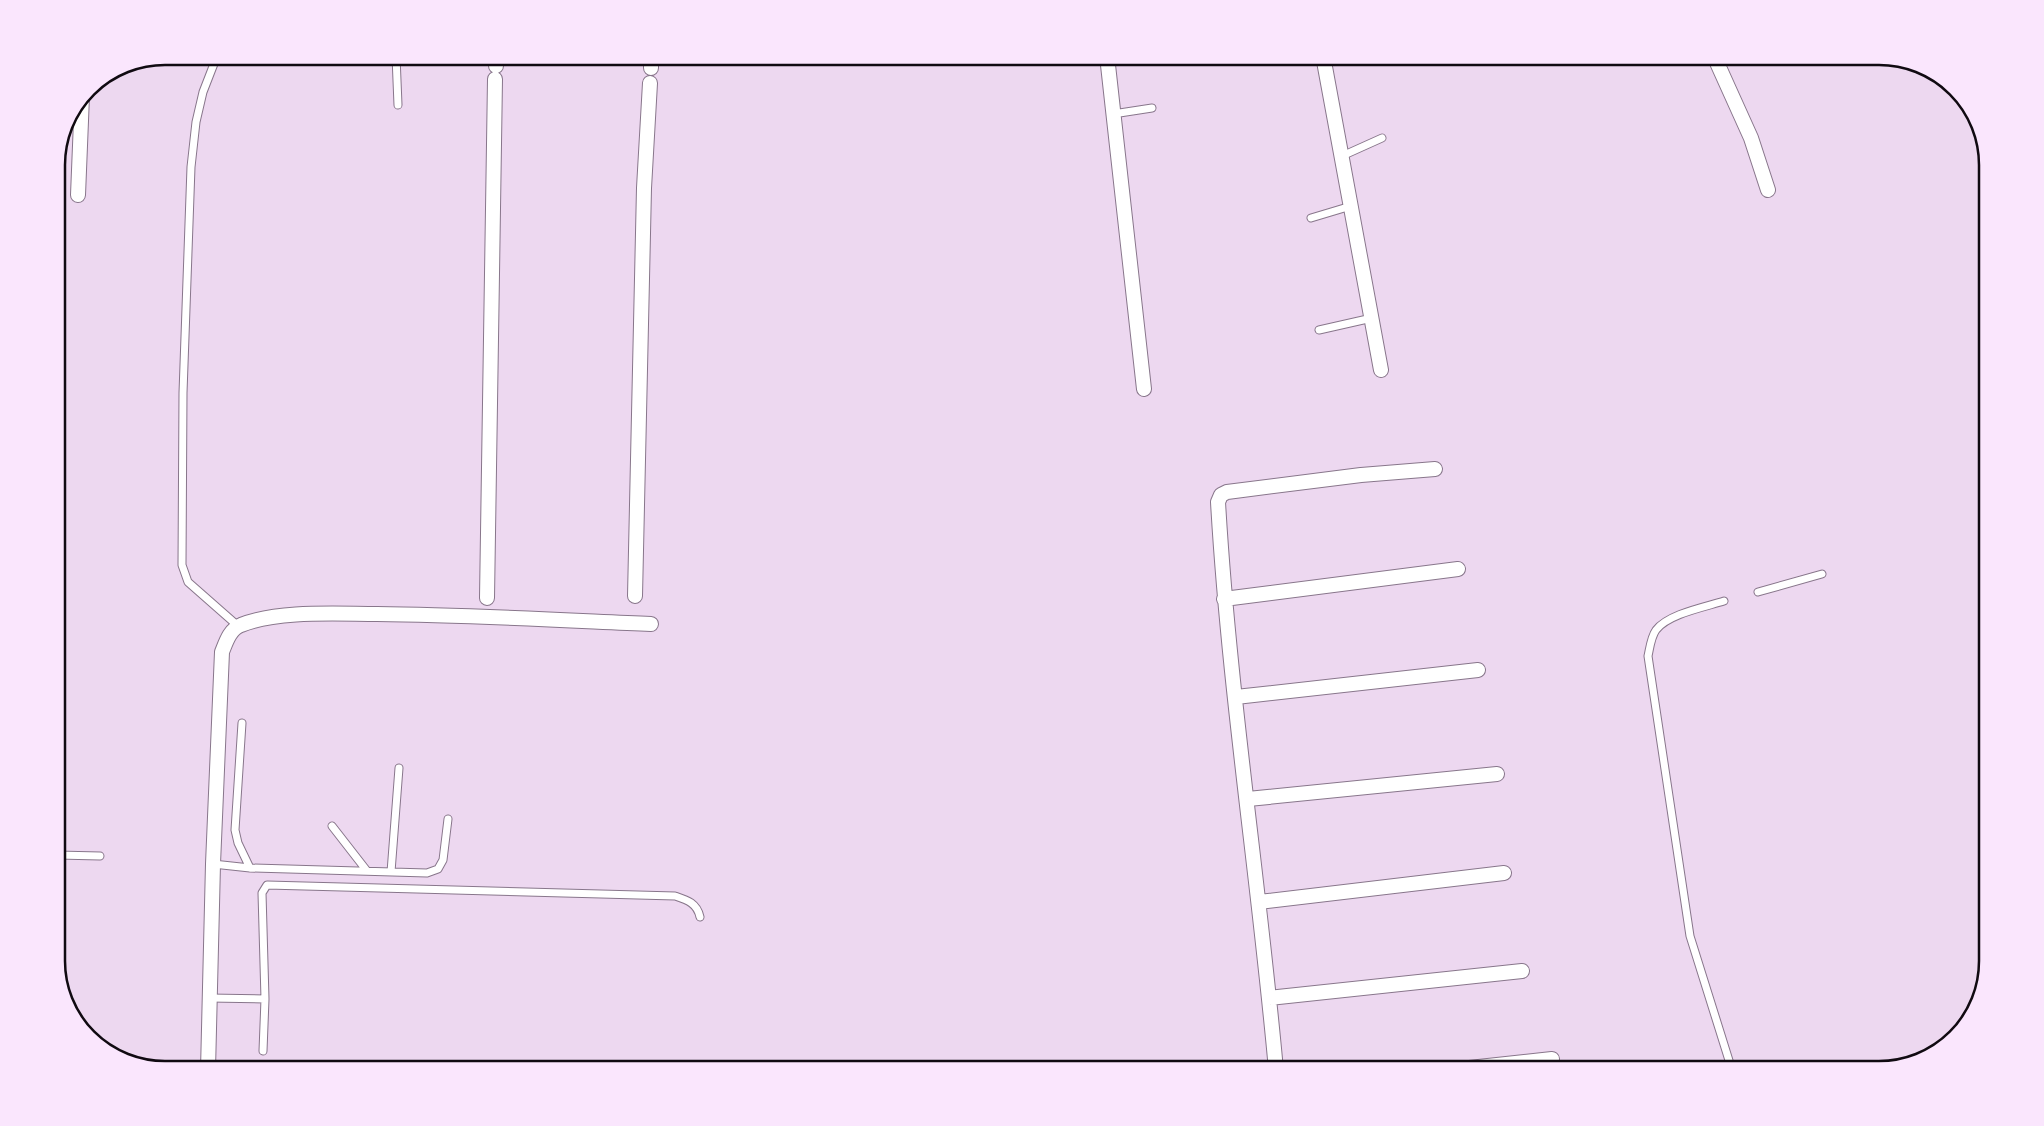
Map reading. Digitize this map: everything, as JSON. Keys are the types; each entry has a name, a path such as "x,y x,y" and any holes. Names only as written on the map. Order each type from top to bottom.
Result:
{"street":[{"path":"1109,65 1144,389"},
{"path":"1325,65 1381,370"},
{"path":"1718,65 1751,138 1768,190"},
{"path":"487,598 496,67"},
{"path":"634,596 644,188 650,83"},
{"path":"78,195 81,110"},
{"path":"1275,1061 1270,998 1224,599 1218,502 1221,495 1227,492 1435,469"},
{"path":"1224,599 1458,569"},
{"path":"208,1061 213,864 222,652 228,637 238,626 288,615 344,614 429,615 651,624"},
{"path":"1236,697 1478,670"},
{"path":"1248,800 1497,774"},
{"path":"1259,902 1504,873"},
{"path":"1270,998 1522,971"},
{"path":"1534,1061 1552,1059"}],"lane":[{"path":"214,65 203,92 196,122 191,168 183,393 182,565 188,582 238,626"},
{"path":"396,65 398,105"},
{"path":"1113,114 1152,108"},
{"path":"1342,156 1382,138"},
{"path":"1311,218 1351,206"},
{"path":"1319,330 1372,318"},
{"path":"1758,592 1822,574"},
{"path":"1724,601 1671,618 1657,629 1652,639 1648,656 1690,936 1729,1061"},
{"path":"242,723 235,830 238,843 250,868"},
{"path":"391,872 400,768"},
{"path":"213,864 250,868 427,873 438,869 443,860 448,819"},
{"path":"332,826 367,871"},
{"path":"65,855 100,856"},
{"path":"263,1051 265,999 262,893 267,885 675,896 690,901 699,910 700,917"},
{"path":"209,998 265,999"}]}
